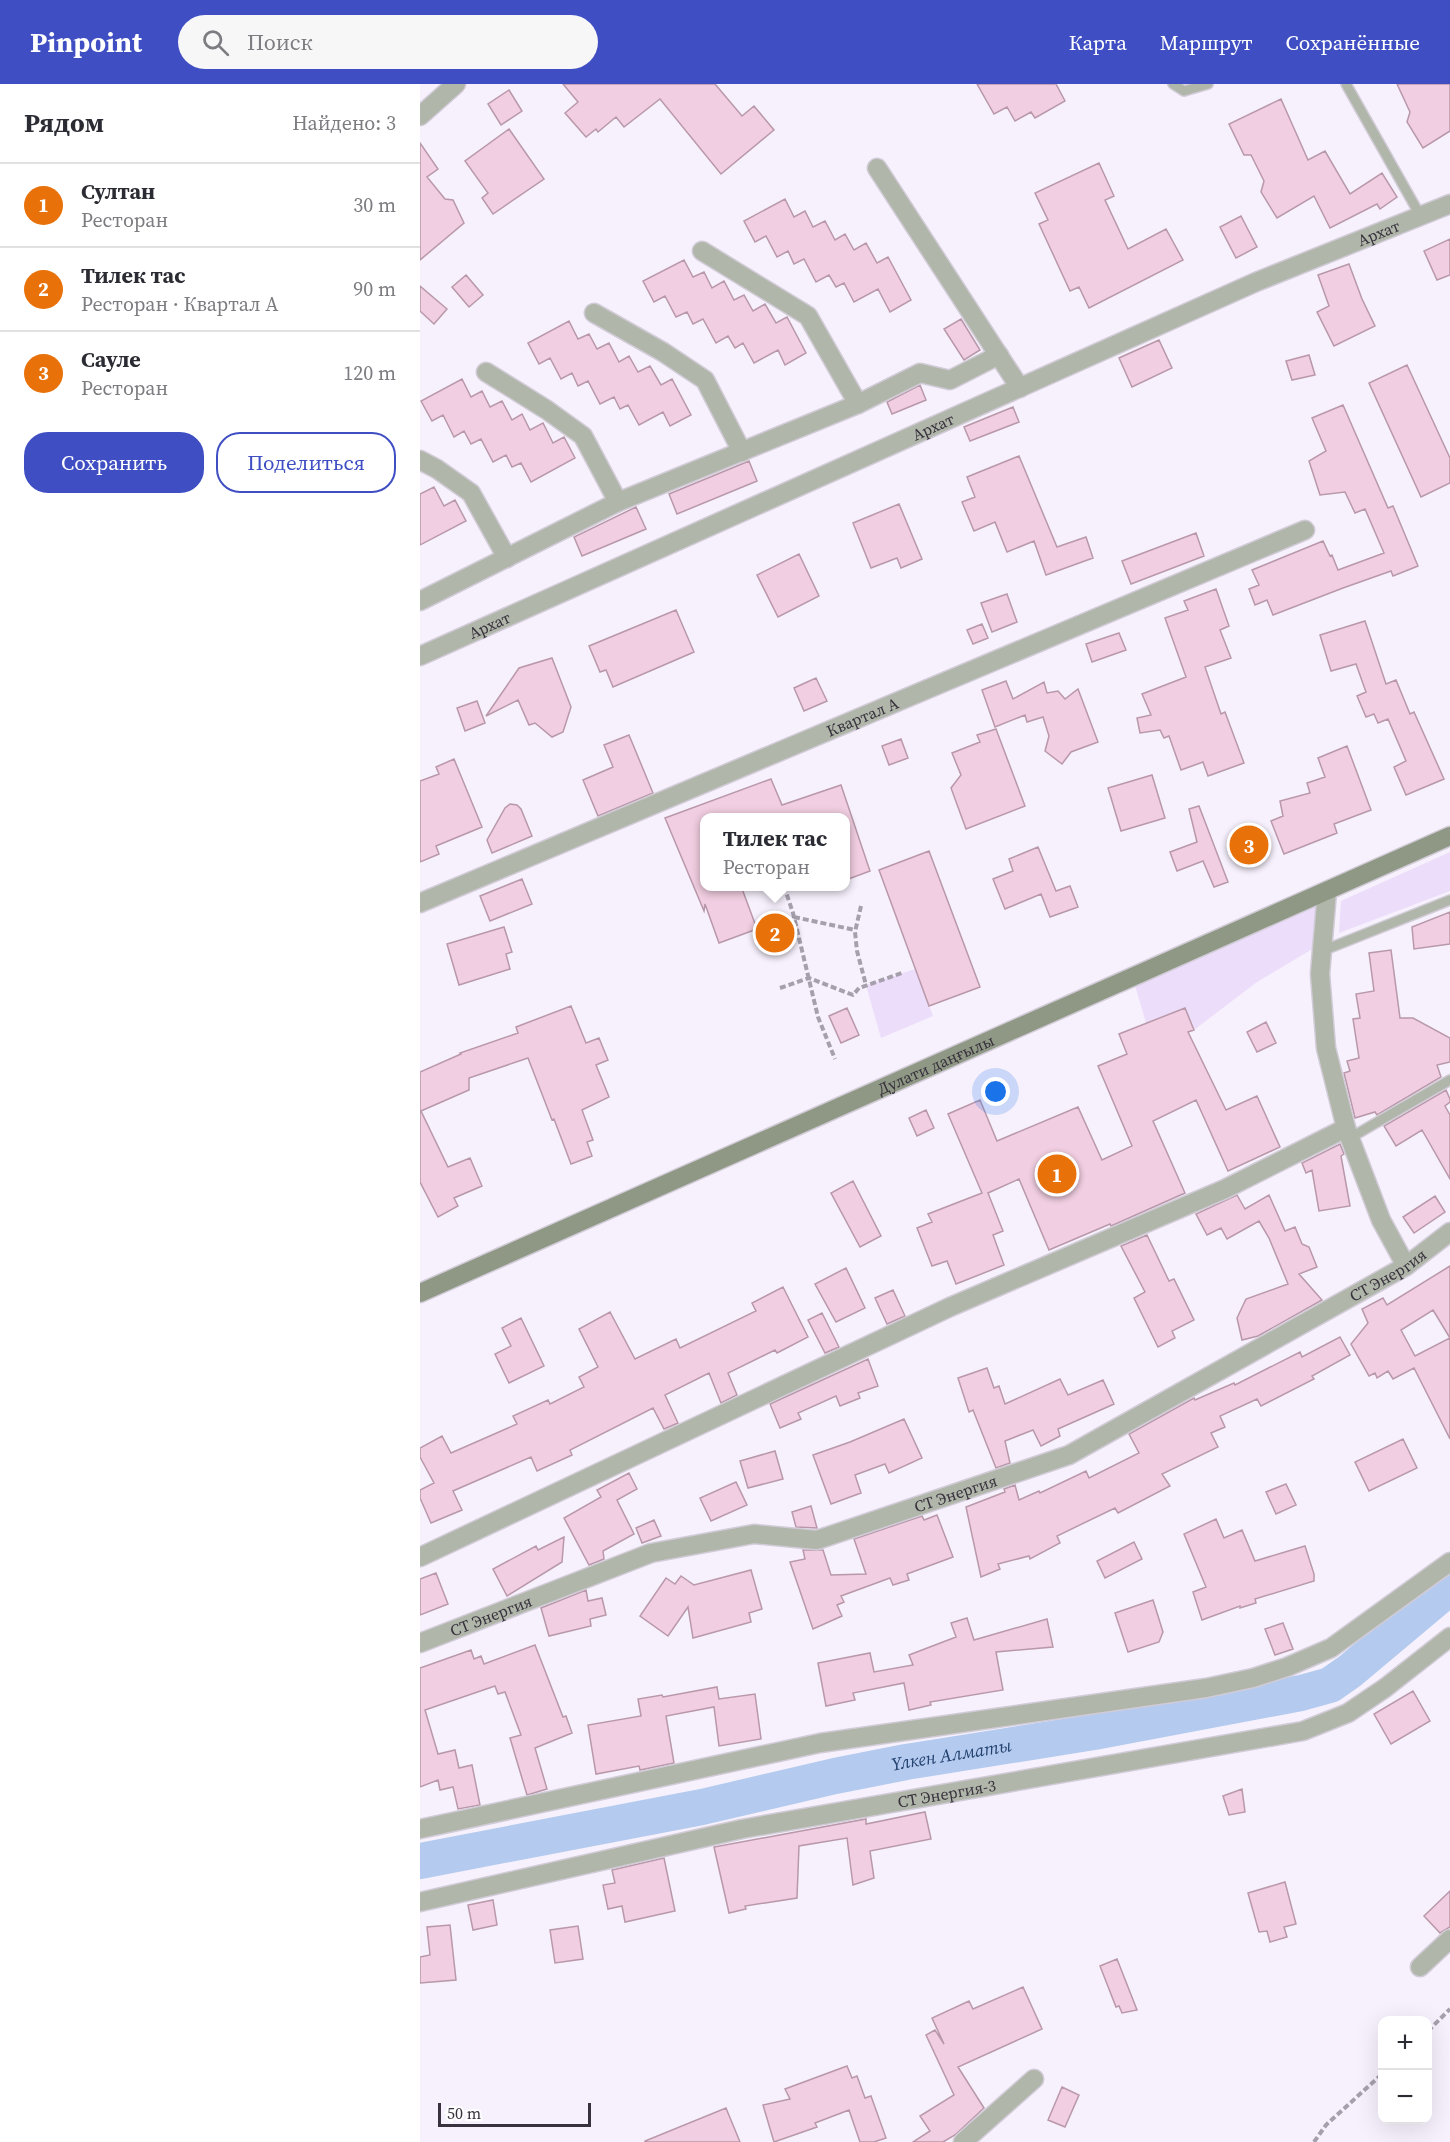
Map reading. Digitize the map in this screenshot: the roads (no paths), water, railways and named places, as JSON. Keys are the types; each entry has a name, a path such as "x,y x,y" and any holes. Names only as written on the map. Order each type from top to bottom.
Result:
{"main road":[{"name":"Дулати даңғылы","path":"420,1293 1450,836"}],"street":[{"path":"420,116 456,84"},
{"path":"877,168 1020,388"},
{"name":"Архат","path":"420,656 1256,282 1450,204"},
{"path":"702,251 808,316 858,404"},
{"path":"594,313 663,352 705,381 742,452"},
{"path":"420,601 618,502 858,404 920,373 950,380 999,355"},
{"path":"486,372 547,410 583,436 618,502"},
{"path":"420,460 471,493 507,558"},
{"name":"Квартал А","path":"420,903 1305,530"},
{"path":"1327,891 1320,974 1326,1048 1348,1133 1381,1220 1406,1266"},
{"path":"420,1557 950,1307 1225,1189 1348,1133"},
{"name":"СТ Энергия","path":"420,1643 651,1553 754,1534 817,1540 1069,1455 1406,1266 1450,1232"},
{"path":"420,1829 820,1743 1194,1689 1253,1677 1287,1667 1331,1648 1450,1562"},
{"name":"СТ Энергия-3","path":"420,1902 742,1829 1303,1731 1348,1713 1385,1688 1450,1636"},
{"path":"1420,1967 1450,1939"},
{"path":"963,2142 1034,2079"}],"lane":[{"path":"1173,84 1184,91 1208,84"},
{"path":"1346,84 1420,215"},
{"path":"1322,951 1450,900"},
{"path":"1348,1133 1450,1080"}],"waterway":[{"name":"Үлкен Алматы","path":"420,1861 702,1807 906,1762 1094,1732 1301,1693 1330,1685 1350,1671 1450,1587"}],"place":[{"name":"Сауле","path":"1249,845"},
{"name":"Тилек тас","path":"775,933"},
{"name":"Султан","path":"1057,1174"}]}
